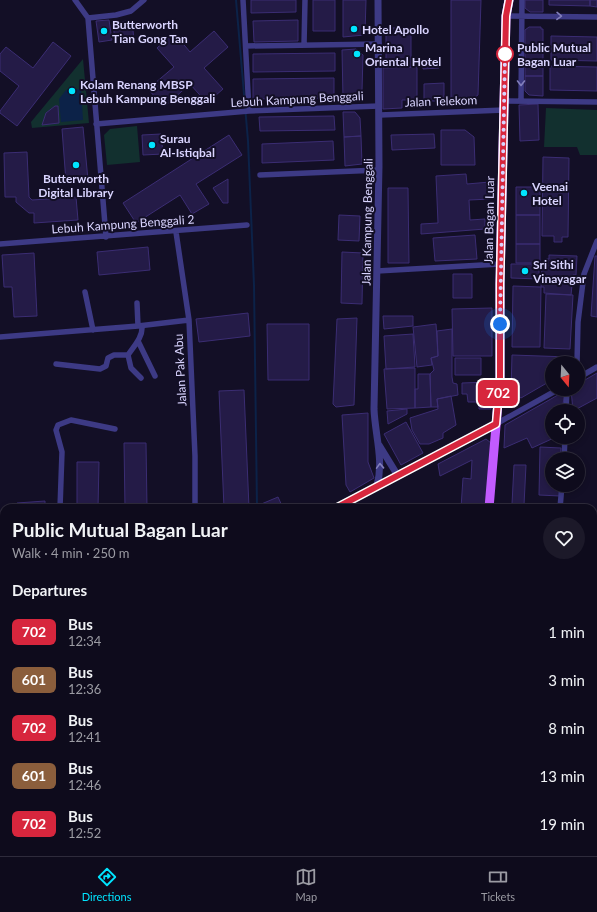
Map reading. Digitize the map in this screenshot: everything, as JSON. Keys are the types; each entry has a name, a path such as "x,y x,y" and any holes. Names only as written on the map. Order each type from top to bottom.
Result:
{"main road":[{"name":"Jalan Bagan Luar","path":"502,0 506,16"},
{"name":"Jalan Bagan Luar","path":"489,504 500,379 500,264 506,16 509,0"}],"street":[{"path":"74,0 88,18 106,237"},
{"path":"88,18 116,15 131,11 144,0"},
{"path":"244,0 246,111"},
{"path":"304,45 305,0"},
{"name":"Jalan Kampung Benggali","path":"378,0 380,115 377,271 374,332 374,409 375,429 379,445"},
{"path":"521,101 522,0"},
{"path":"506,16 597,17"},
{"path":"246,46 378,44"},
{"name":"Jalan Telekom","path":"380,115 504,105 521,101 597,102"},
{"name":"Lebuh Kampung Benggali","path":"96,124 246,111 379,106"},
{"path":"260,175 379,170"},
{"name":"Lebuh Kampung Benggali 2","path":"0,244 176,232 247,225"},
{"name":"Jalan Pak Abu","path":"176,232 189,320 195,456 195,504"},
{"path":"577,356 578,322 584,274 597,241"},
{"path":"377,271 500,264"},
{"path":"85,292 93,330"},
{"path":"137,303 140,326 143,331 128,355 131,368 141,378"},
{"path":"0,337 140,326 189,320"},
{"path":"138,341 155,376"},
{"path":"56,364 100,369 106,366 108,358 114,355 128,355"},
{"path":"585,374 597,367"},
{"path":"343,504 496,424 546,396"},
{"path":"60,504 62,452 56,430 58,425 71,420 115,429"},
{"path":"379,445 398,476"},
{"path":"377,486 380,471 379,445"},
{"path":"560,504 561,492"}],"green space":[{"name":"Kolam Renang MBSP Lebuh Kampung Benggali","path":"83,59 89,123 32,128 31,122"},
{"path":"546,108 597,110 597,155 580,155 577,147 544,147"},
{"path":"137,126 140,162 107,165 104,135 110,129"}],"water":[{"path":"81,89 83,120 61,122 59,99 66,90"}],"building":[{"path":"251,0 296,0 296,12 251,13"},
{"path":"313,0 335,0 335,31 313,31"},
{"path":"343,0 366,0 364,35 343,37"},
{"path":"451,0 481,0 478,95 472,99 451,99"},
{"path":"525,0 543,0 543,12 530,12 525,8"},
{"path":"549,0 590,0 590,6 549,5"},
{"path":"590,0 597,0 597,7 590,6"},
{"name":"Butterworth Tian Gong Tan","path":"109,20 112,40 99,42 96,21"},
{"path":"298,20 298,41 254,42 253,21"},
{"path":"132,21 134,40 115,42 113,22"},
{"path":"529,27 541,27 541,29 543,29 543,76 525,76 525,30"},
{"path":"386,28 411,28 411,67 386,67"},
{"path":"214,31 228,47 204,68 223,89 207,103 190,84 164,107 148,89 174,67 157,48 174,33 190,52"},
{"path":"551,36 597,37 597,61 551,60"},
{"path":"53,42 71,56 17,126 0,113 19,86 0,71 0,54 6,47 33,68"},
{"path":"356,49 363,55 362,91 356,99 343,98 342,50"},
{"path":"335,53 335,71 253,72 253,54"},
{"path":"439,61 439,68 423,69 423,62"},
{"path":"550,66 597,67 597,91 550,90"},
{"path":"417,67 417,100 402,100 402,108 383,109 383,68"},
{"path":"525,76 543,76 543,96 529,95 525,91"},
{"path":"334,78 334,98 253,99 253,79"},
{"path":"444,83 444,101 424,101 424,84"},
{"path":"538,104 539,140 520,141 519,105"},
{"path":"55,106 58,106 59,123 42,125 46,113"},
{"path":"343,112 355,112 360,118 361,136 344,137"},
{"path":"334,116 335,130 260,131 259,117"},
{"name":"Butterworth Digital Library","path":"83,127 88,180 66,182 62,129"},
{"path":"441,130 465,130 474,137 475,165 441,165"},
{"name":"Surau Al-Istiqbal","path":"161,134 163,154 143,155 142,135"},
{"path":"434,134 435,148 392,150 391,135"},
{"path":"229,135 242,155 196,184 209,204 192,214 180,195 136,223 123,203"},
{"path":"361,136 362,164 345,166 344,137"},
{"path":"333,141 334,160 262,163 262,144"},
{"path":"27,152 29,197 32,200 76,197 78,220 34,223 34,213 29,213 16,202 16,197 5,197 4,153"},
{"path":"543,157 569,158 568,237 562,237 562,242 554,242 554,236 542,236"},
{"path":"466,174 467,184 490,182 491,199 469,200 470,220 485,219 485,229 421,234 421,224 438,223 436,176"},
{"path":"228,179 228,203 223,203 213,188"},
{"path":"516,187 540,187 540,215 516,215"},
{"path":"388,188 408,188 409,263 388,263"},
{"path":"339,215 360,216 359,241 338,240"},
{"path":"516,215 540,215 540,244 516,244"},
{"path":"475,235 477,259 435,261 433,238"},
{"path":"516,244 540,244 540,263 516,263"},
{"path":"148,247 150,270 99,275 97,252"},
{"path":"342,252 363,253 362,304 341,303"},
{"path":"34,253 37,316 14,317 12,287 4,287 2,255"},
{"path":"549,255 577,256 576,275 573,275 571,295 544,293 544,287 541,287 542,266 545,267 546,259 549,259"},
{"path":"595,256 597,256 597,317 591,316"},
{"name":"Sri Sithi Vinayagar","path":"511,264 539,264 539,279 511,278"},
{"path":"453,274 472,274 472,298 453,298"},
{"path":"513,286 541,287 540,347 512,347"},
{"path":"546,294 573,295 570,349 544,348"},
{"path":"492,308 492,356 453,356 452,309"},
{"path":"248,313 250,336 199,342 196,319"},
{"path":"383,316 413,316 413,326 384,329"},
{"path":"357,318 354,405 336,407 333,404 337,319"},
{"path":"267,324 309,324 309,380 268,380"},
{"path":"436,324 438,356 431,358 432,365 417,367 413,327"},
{"path":"452,329 452,377 453,383 457,384 458,395 437,399 438,407 431,407 430,374 434,370 431,358 438,356 437,331"},
{"path":"413,334 415,367 386,369 384,336"},
{"path":"512,355 545,356 545,384 521,398 511,392"},
{"path":"455,358 481,358 481,375 455,375"},
{"path":"415,368 415,408 387,409 384,369"},
{"path":"597,373 597,398 585,404 572,404 572,396 585,396 585,380"},
{"path":"418,374 430,374 431,407 415,408 415,389 418,389"},
{"path":"490,382 491,409 479,409 479,402 468,402 467,394 462,394 462,383"},
{"path":"244,390 249,504 224,504 219,391"},
{"path":"451,396 456,425 443,433 443,438 429,444 420,444 412,430 410,418 438,409 437,399"},
{"path":"556,396 564,396 563,404 545,404 545,442 532,448 527,438 504,448 505,425"},
{"path":"407,409 407,414 388,424 387,411"},
{"path":"368,413 368,462 374,478 350,492 346,485 342,415"},
{"path":"406,422 423,453 401,465 384,434"},
{"path":"486,439 491,443 487,504 461,504 463,478 471,479 472,460 440,476 438,464"},
{"path":"124,443 146,443 147,504 125,504"},
{"path":"540,447 561,448 561,452 545,452 545,492 560,492 560,496 539,495"},
{"path":"77,462 99,462 98,504 77,504"},
{"path":"514,465 526,465 524,504 512,504"},
{"path":"278,497 281,504 261,504"},
{"path":"45,501 45,504 17,503"}],"waterway":[{"path":"236,0 248,141 254,285 257,504"}],"bus line":[{"name":"702","path":"344,504 496,424 500,379 500,284 506,16 509,0"}],"place":[{"name":"Hotel Apollo","path":"354,29"},
{"name":"Butterworth Tian Gong Tan","path":"104,31"},
{"name":"Marina Oriental Hotel","path":"357,54"},
{"name":"Public Mutual Bagan Luar","path":"505,54"},
{"name":"Kolam Renang MBSP Lebuh Kampung Benggali","path":"72,91"},
{"name":"Surau Al-Istiqbal","path":"152,145"},
{"name":"Butterworth Digital Library","path":"76,165"},
{"name":"Veenai Hotel","path":"524,193"},
{"name":"Sri Sithi Vinayagar","path":"525,271"}],"route":[{"path":"500,324 505,54"}]}
